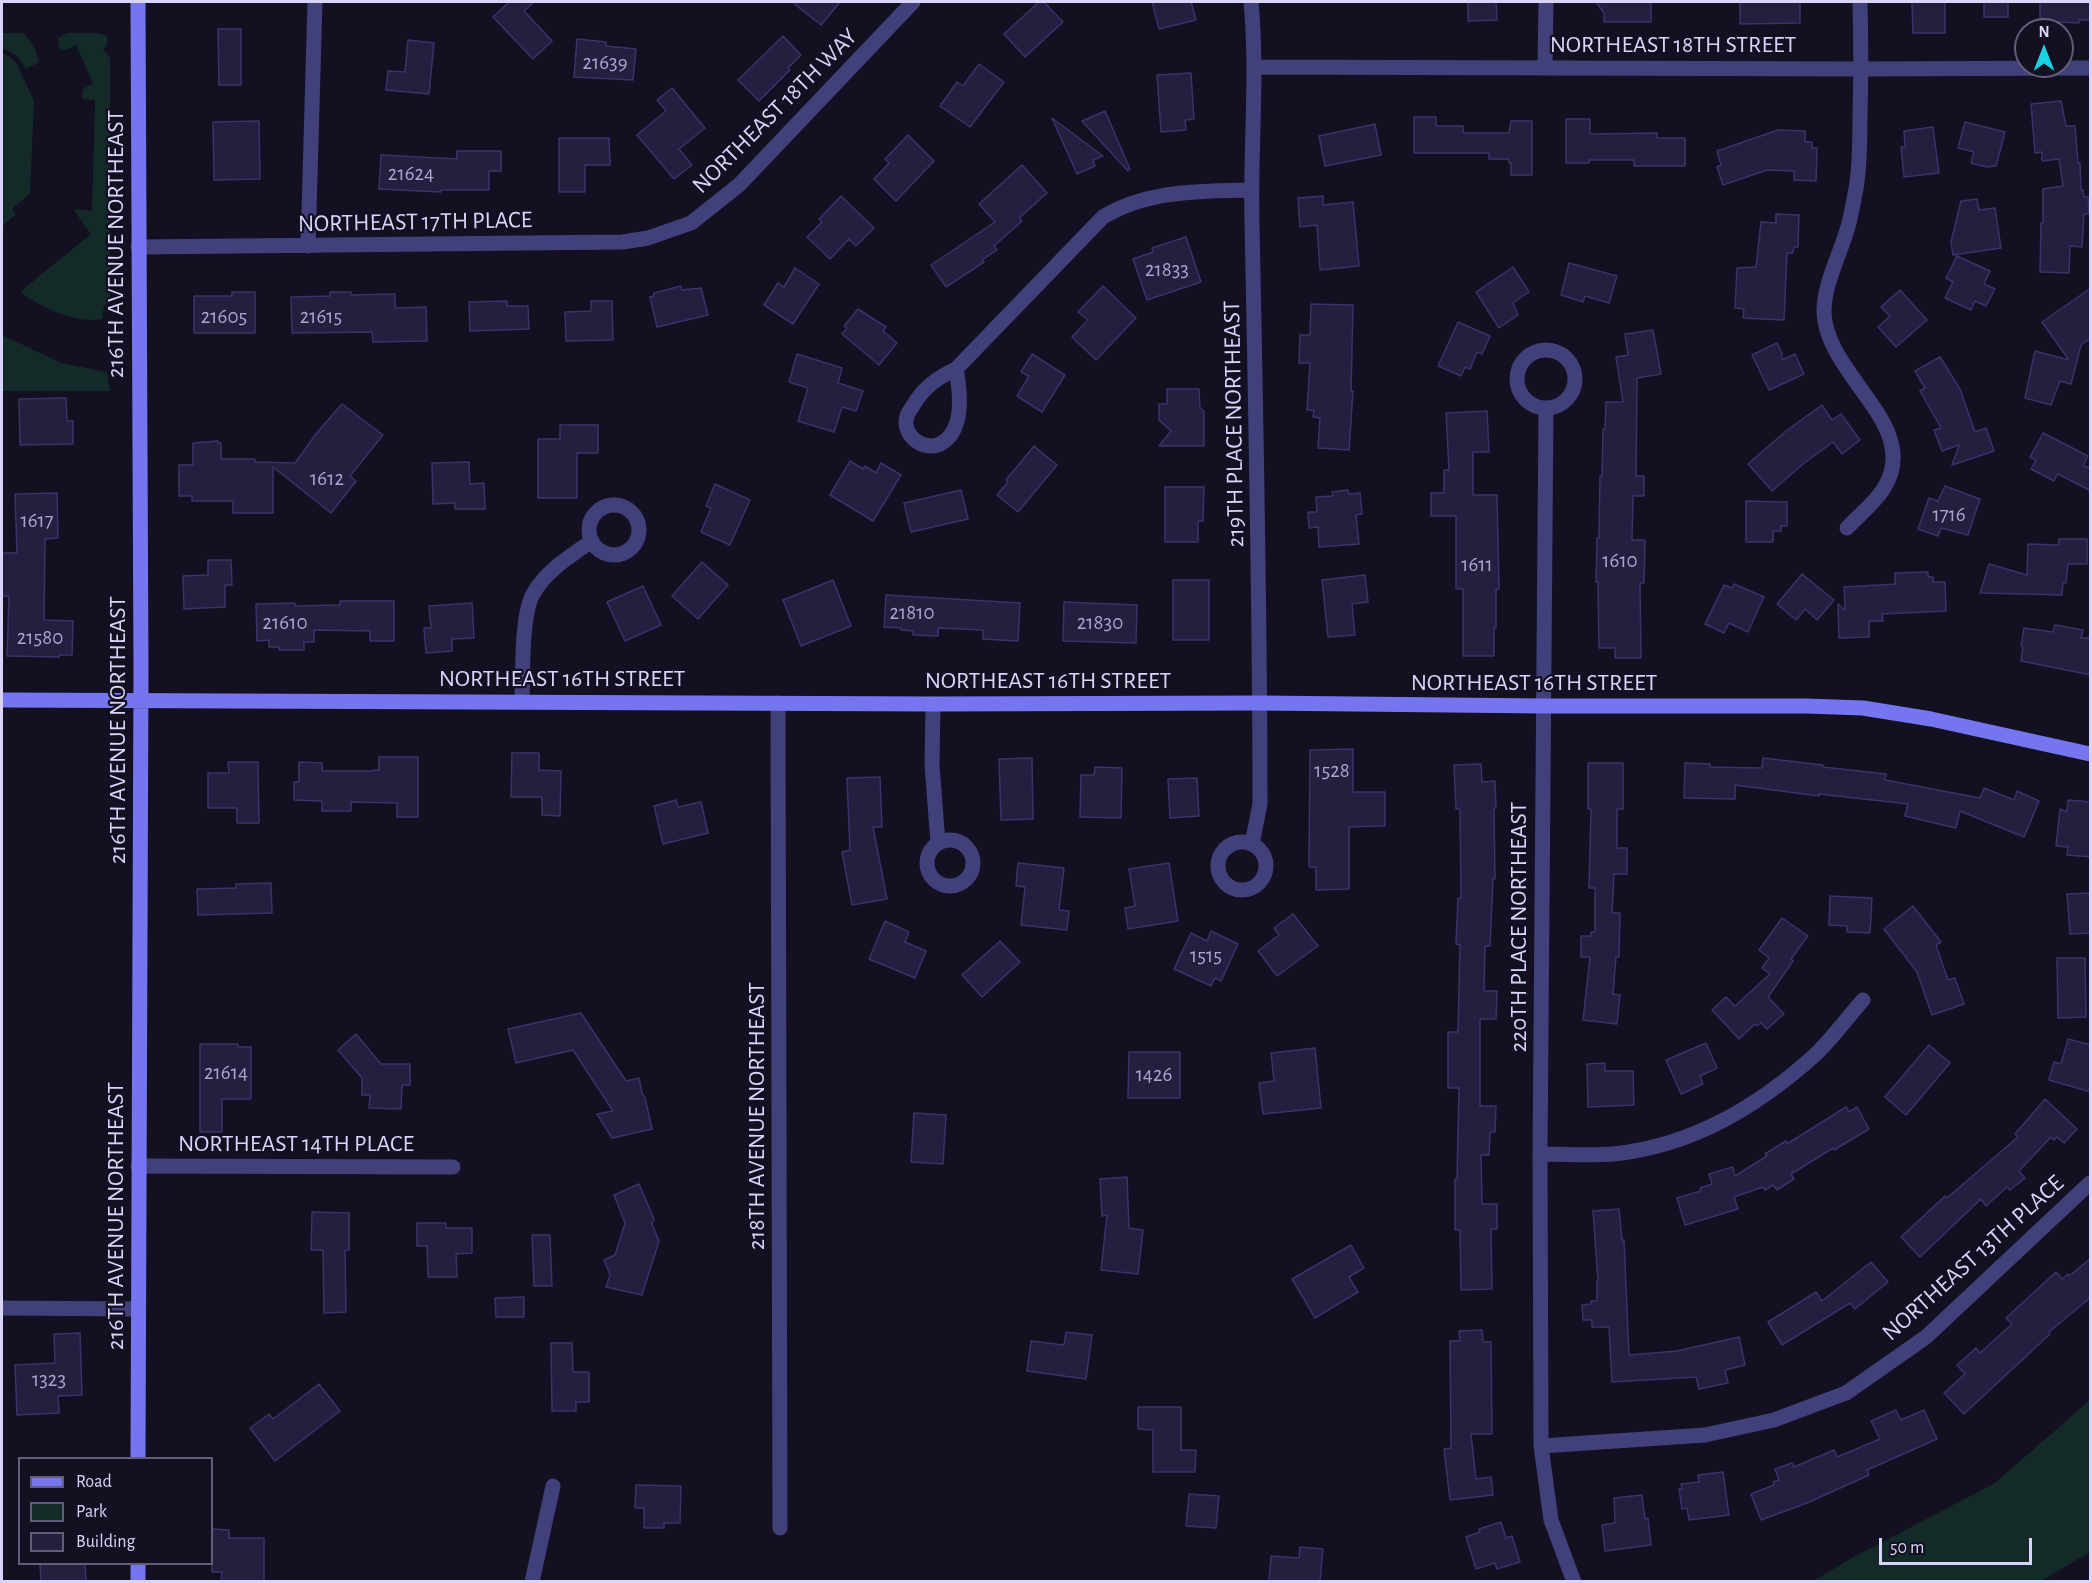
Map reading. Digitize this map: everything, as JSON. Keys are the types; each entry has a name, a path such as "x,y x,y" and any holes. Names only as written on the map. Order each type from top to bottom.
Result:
{"street":[{"name":"216TH AVENUE NORTHEAST","path":"138,2 141,700 138,1457"},
{"path":"308,246 315,2"},
{"name":"NORTHEAST 18TH WAY","path":"690,223 740,185 913,2"},
{"name":"219TH PLACE NORTHEAST","path":"1251,2 1254,67 1251,190 1260,703 1260,804 1252,844"},
{"path":"1545,67 1546,2"},
{"path":"1847,528 1883,490 1890,477 1893,459 1893,442 1887,427 1834,351 1827,331 1824,312 1827,289 1847,232 1856,186 1860,138 1860,2"},
{"name":"NORTHEAST 18TH STREET","path":"1254,67 2091,68"},
{"path":"956,369 960,398 953,429 942,443 934,445 919,443 908,432 907,415 926,387 956,369 1103,217 1119,207 1143,199 1214,191 1251,190"},
{"name":"NORTHEAST 17TH PLACE","path":"138,247 623,242 648,238 690,223"},
{"name":"220TH PLACE NORTHEAST","path":"1546,408 1540,1154 1541,1446 1551,1520 1574,1581"},
{"path":"522,701 526,617 532,596 543,580 566,559 592,541"},
{"name":"NORTHEAST 16TH STREET","path":"2,700 1806,706 1863,708 1931,719 2091,754"},
{"name":"218TH AVENUE NORTHEAST","path":"778,703 780,1528"},
{"path":"933,704 932,765 938,843"},
{"path":"1540,1154 1612,1154 1657,1146 1694,1135 1732,1117 1767,1094 1816,1053 1863,1000"},
{"name":"NORTHEAST 14TH PLACE","path":"138,1166 453,1167"},
{"name":"NORTHEAST 13TH PLACE","path":"1541,1446 1705,1435 1774,1420 1846,1394 1926,1337 2091,1183"},
{"path":"2,1308 138,1309"},
{"path":"532,1581 553,1486"},
{"path":"138,1565 138,1581"}],"green space":[{"path":"2,33 24,33 35,48 39,62 26,69 17,56 2,48"},
{"path":"67,33 98,33 107,36 107,46 103,49 110,58 110,301 104,306 102,319 70,317 49,309 21,293 91,234 75,209 92,211 95,100 82,97 83,89 93,83 76,45 63,51 59,48 58,38"},
{"path":"2,53 17,64 34,101 30,194 12,209 16,214 2,226"},
{"path":"2,335 61,363 107,372 110,391 2,391"},
{"path":"2090,1400 2090,1552 2041,1581 1813,1581 1850,1559 1995,1483"}],"building":[{"path":"509,2 534,2 524,11 552,41 533,59 493,17"},
{"path":"792,2 840,2 821,25"},
{"path":"1039,2 1044,2 1063,22 1025,57 1004,34"},
{"path":"1152,2 1191,2 1196,20 1159,29"},
{"path":"1468,2 1496,2 1497,20 1468,21"},
{"path":"1596,2 1651,2 1651,22 1604,22 1604,13"},
{"path":"1740,2 1800,2 1800,23 1740,24"},
{"path":"1912,2 1945,2 1945,33 1913,33"},
{"path":"1984,2 2008,2 2008,17 1984,17"},
{"path":"2040,2 2091,2 2091,20 2079,20 2079,23 2074,23 2074,18 2040,18"},
{"path":"218,29 241,29 241,85 219,85"},
{"path":"783,36 801,55 788,68 790,70 759,101 738,80"},
{"path":"577,39 606,42 606,46 636,49 633,80 574,77"},
{"path":"408,40 434,43 429,94 386,90 388,71 405,72"},
{"path":"979,64 1004,82 970,127 940,106 957,82 963,86"},
{"path":"1191,73 1194,119 1185,120 1186,130 1161,132 1157,75"},
{"path":"672,88 705,128 679,149 692,165 674,179 637,135 666,111 657,100"},
{"path":"2061,101 2066,126 2075,126 2081,190 2083,190 2084,197 2088,197 2089,214 2084,214 2082,247 2070,246 2069,273 2040,272 2043,189 2063,186 2059,159 2042,161 2042,152 2035,153 2031,104"},
{"path":"1105,111 1130,169 1128,171 1082,121"},
{"path":"1414,117 1436,117 1436,126 1463,126 1463,133 1509,133 1511,121 1532,121 1532,175 1511,175 1509,159 1489,159 1489,153 1414,153"},
{"path":"1052,118 1103,156 1093,160 1095,166 1077,174"},
{"path":"1566,119 1590,119 1590,134 1657,133 1657,138 1685,138 1685,166 1634,166 1634,160 1589,160 1589,163 1566,163"},
{"path":"259,121 260,179 214,180 213,122"},
{"path":"1965,122 2005,132 1996,166 1987,167 1971,163 1974,152 1958,148"},
{"path":"1375,124 1381,155 1325,166 1319,136"},
{"path":"1933,127 1939,173 1904,177 1901,147 1905,147 1904,131"},
{"path":"1778,130 1805,131 1805,142 1812,142 1812,148 1817,148 1816,181 1794,180 1794,171 1767,170 1723,185 1717,167 1721,165 1717,151"},
{"path":"908,135 934,161 896,201 874,179 889,163 885,159"},
{"path":"559,138 609,138 610,165 585,165 585,192 559,192"},
{"path":"457,151 501,151 501,171 489,171 489,190 441,190 441,192 379,189 381,155 457,159"},
{"path":"1022,165 1047,193 1019,218 1022,221 994,246 997,250 982,260 984,262 946,287 931,265 995,222 979,204"},
{"path":"841,196 874,228 856,246 849,239 830,259 807,237 822,222 819,219"},
{"path":"1323,196 1323,205 1353,202 1359,266 1320,270 1317,225 1300,227 1298,198"},
{"path":"1977,199 1979,210 1995,208 2001,248 1953,255 1951,242 1961,201"},
{"path":"1776,214 1799,215 1798,247 1794,247 1793,253 1787,253 1784,320 1743,318 1744,309 1735,308 1737,268 1756,267 1761,222 1776,223"},
{"path":"1186,237 1201,282 1147,300 1133,259 1153,252 1152,248"},
{"path":"1957,256 1990,271 1984,284 1995,289 1986,306 1975,301 1971,310 1945,298 1953,282 1946,278"},
{"path":"1569,263 1617,276 1609,303 1585,296 1583,302 1561,295"},
{"path":"1513,267 1529,292 1513,303 1518,315 1499,328 1476,292"},
{"path":"795,268 819,284 793,324 764,305 778,283 784,287"},
{"path":"681,286 682,290 701,288 708,315 657,327 650,297 654,296 654,293"},
{"path":"1103,286 1136,318 1096,360 1072,337 1088,320 1078,312"},
{"path":"2091,288 2091,338 2081,345 2071,384 2060,381 2051,405 2025,398 2035,351 2069,360 2042,322"},
{"path":"1900,290 1927,320 1896,347 1878,327 1890,316 1881,307"},
{"path":"232,292 255,292 255,333 194,333 194,296 232,296"},
{"path":"330,292 351,292 351,295 395,294 395,308 426,307 427,341 373,342 372,332 292,333 291,297 330,296"},
{"path":"507,301 507,306 528,306 529,329 470,331 469,302"},
{"path":"591,301 612,301 613,340 566,341 565,312 591,311"},
{"path":"1311,304 1353,305 1351,391 1353,391 1349,450 1318,448 1320,418 1313,417 1314,410 1307,410 1310,363 1299,363 1300,335 1310,335"},
{"path":"858,309 886,327 883,331 897,343 879,365 842,334 847,328 844,326"},
{"path":"1458,322 1490,336 1482,354 1477,352 1470,369 1465,367 1461,376 1438,366"},
{"path":"1653,330 1661,374 1637,378 1636,476 1644,476 1644,496 1633,496 1632,540 1645,540 1644,583 1640,583 1641,658 1615,658 1615,648 1599,648 1598,582 1596,582 1600,476 1602,476 1606,402 1623,402 1616,357 1628,355 1625,334"},
{"path":"1777,343 1782,353 1782,360 1795,354 1804,374 1769,390 1752,355"},
{"path":"797,354 842,368 838,383 863,391 856,411 842,407 834,432 798,421 808,388 789,382"},
{"path":"1032,354 1065,375 1042,412 1017,396 1029,376 1021,372"},
{"path":"1940,357 1960,389 1975,432 1986,428 1994,451 1952,465 1959,445 1942,451 1934,430 1941,428 1920,391 1925,388 1915,371"},
{"path":"1167,389 1199,389 1200,408 1204,411 1204,446 1159,446 1171,431 1159,420 1159,404 1167,404"},
{"path":"66,398 67,421 73,421 73,444 20,445 19,399"},
{"path":"342,404 383,435 350,476 356,481 331,513 273,467 273,513 233,513 233,501 192,501 192,496 179,496 179,465 193,465 193,443 218,441 221,443 221,459 255,459 255,462 295,463"},
{"path":"1822,405 1832,420 1841,414 1860,440 1842,454 1833,442 1772,491 1748,464 1786,431"},
{"path":"1487,411 1489,452 1473,452 1473,495 1497,495 1499,589 1496,589 1494,656 1463,656 1463,589 1456,589 1456,516 1431,516 1431,493 1444,493 1444,470 1449,470 1446,413"},
{"path":"560,425 598,425 598,453 577,453 577,498 538,498 538,439 560,439"},
{"path":"2043,433 2088,456 2083,466 2091,468 2091,491 2058,474 2054,481 2031,469 2036,460 2030,457"},
{"path":"1034,446 1057,465 1018,512 997,495 1008,482 1006,480"},
{"path":"850,461 863,469 865,466 876,473 881,463 901,475 873,521 830,495"},
{"path":"469,462 470,484 484,483 485,509 455,509 455,503 433,504 432,463"},
{"path":"715,484 750,500 730,545 701,532 711,508 706,506"},
{"path":"1945,486 1980,499 1968,535 1941,528 1938,536 1918,529 1929,498 1938,501"},
{"path":"1165,487 1204,487 1203,521 1198,521 1198,542 1165,542"},
{"path":"961,490 968,519 911,532 904,503"},
{"path":"1348,490 1349,494 1360,493 1362,514 1356,515 1359,544 1319,547 1318,527 1309,528 1308,512 1317,512 1316,497 1333,496 1332,492"},
{"path":"57,493 58,538 45,539 44,620 73,621 72,655 7,656 9,596 2,596 2,553 17,553 15,494"},
{"path":"1746,501 1787,502 1787,526 1781,526 1781,531 1773,531 1773,542 1746,542"},
{"path":"2059,539 2087,539 2087,564 2068,564 2062,595 1980,593 1989,564 2027,575 2028,544 2059,545"},
{"path":"208,560 231,560 232,585 225,585 225,607 184,609 183,576 208,575"},
{"path":"702,562 728,585 698,619 672,596"},
{"path":"1928,572 1928,577 1933,577 1933,582 1945,582 1946,611 1882,614 1883,621 1869,621 1869,637 1839,638 1838,604 1845,610 1844,587 1895,584 1895,573"},
{"path":"1802,574 1834,600 1817,620 1805,609 1796,620 1777,604"},
{"path":"1365,575 1368,602 1352,604 1355,635 1328,637 1322,580"},
{"path":"833,580 851,626 801,646 783,600"},
{"path":"1173,580 1209,580 1209,640 1173,640"},
{"path":"1734,584 1764,597 1748,632 1729,623 1724,633 1705,624 1724,585 1732,588"},
{"path":"643,586 661,625 625,641 607,602"},
{"path":"886,595 1020,603 1018,641 983,639 983,630 938,628 938,636 913,635 913,631 884,627"},
{"path":"340,601 394,601 394,641 370,641 370,631 314,630 314,642 304,642 304,650 279,650 279,647 269,647 269,640 257,641 256,604 340,605"},
{"path":"1064,602 1137,605 1136,643 1063,641"},
{"path":"472,603 474,638 452,639 452,651 426,653 424,628 431,628 429,606"},
{"path":"2055,625 2083,630 2081,638 2091,638 2091,675 2021,661 2024,628 2053,632"},
{"path":"1353,749 1353,792 1385,792 1385,826 1349,827 1349,889 1316,890 1316,867 1309,867 1310,750"},
{"path":"512,753 539,753 539,770 561,771 560,816 542,815 542,797 511,797"},
{"path":"379,757 418,757 418,817 397,817 397,803 351,802 351,811 322,811 322,801 294,800 294,782 299,782 299,762 322,763 322,771 374,771 379,770"},
{"path":"1032,758 1033,819 1001,820 999,759"},
{"path":"1763,758 1886,774 1885,780 1980,798 1984,788 2014,800 2017,791 2039,801 2024,837 1960,811 1956,828 1905,816 1908,804 1735,785 1735,799 1684,798 1685,763 1710,764 1710,767 1762,768"},
{"path":"228,762 258,762 259,823 237,823 237,808 208,808 208,773 229,773"},
{"path":"1588,763 1623,763 1623,809 1617,809 1617,848 1627,848 1627,874 1614,874 1612,913 1620,913 1619,957 1616,957 1613,994 1620,995 1617,1024 1583,1020 1590,957 1581,957 1581,936 1591,936 1591,932 1595,932 1595,888 1589,888 1591,809 1588,809"},
{"path":"1481,764 1482,782 1495,781 1496,808 1494,808 1495,879 1493,879 1490,946 1485,946 1484,991 1497,991 1496,1019 1480,1019 1480,1106 1496,1106 1495,1132 1490,1132 1489,1155 1481,1155 1482,1204 1497,1204 1497,1229 1491,1229 1492,1289 1461,1290 1460,1230 1455,1230 1459,1088 1448,1088 1448,1032 1458,1032 1460,945 1456,944 1458,898 1461,898 1460,809 1456,809 1454,765"},
{"path":"1095,767 1122,768 1121,818 1080,817 1081,775 1094,775"},
{"path":"880,777 882,827 873,827 887,899 852,905 842,852 850,850 847,778"},
{"path":"1197,778 1199,816 1170,818 1168,779"},
{"path":"676,800 678,807 701,802 708,833 663,844 654,806"},
{"path":"2068,800 2091,802 2091,857 2067,855 2068,847 2056,846 2060,809 2067,812"},
{"path":"1018,863 1064,868 1059,910 1069,911 1067,930 1021,925 1025,887 1016,886"},
{"path":"1169,863 1178,921 1128,929 1125,908 1135,906 1129,869"},
{"path":"271,883 272,913 198,915 197,889 236,888 236,884"},
{"path":"2091,893 2091,933 2070,934 2067,894"},
{"path":"1830,896 1872,898 1870,933 1847,932 1847,926 1829,925"},
{"path":"1913,906 1941,942 1936,945 1948,980 1955,978 1964,1004 1932,1015 1917,972 1884,929"},
{"path":"1293,914 1318,946 1277,976 1258,951 1279,935 1274,928"},
{"path":"1782,918 1808,936 1768,997 1784,1014 1767,1029 1761,1023 1757,1026 1755,1024 1739,1039 1712,1010 1726,997 1735,1006 1770,974 1762,968 1769,958 1759,950"},
{"path":"885,921 909,932 905,942 926,951 915,978 869,959"},
{"path":"1211,931 1238,944 1221,981 1215,978 1211,986 1174,969 1191,933 1207,941"},
{"path":"1000,941 1020,962 982,997 962,975"},
{"path":"2057,958 2085,958 2086,1017 2058,1018"},
{"path":"581,1013 626,1081 639,1078 652,1129 612,1138 597,1114 613,1111 573,1050 516,1063 508,1029"},
{"path":"356,1034 381,1064 410,1064 410,1085 402,1085 401,1109 369,1108 370,1095 362,1095 362,1078 338,1050"},
{"path":"2068,1039 2091,1045 2091,1092 2049,1080 2054,1062 2061,1064"},
{"path":"1706,1043 1717,1068 1700,1076 1703,1084 1681,1094 1666,1060"},
{"path":"200,1044 238,1044 238,1047 251,1047 251,1099 222,1099 222,1132 200,1132"},
{"path":"1929,1045 1950,1063 1906,1115 1885,1097"},
{"path":"1315,1048 1321,1108 1263,1114 1259,1083 1274,1081 1271,1053"},
{"path":"1129,1052 1180,1052 1180,1098 1128,1098"},
{"path":"1605,1063 1605,1071 1633,1071 1634,1105 1588,1107 1587,1064"},
{"path":"2045,1099 2077,1129 2064,1143 2057,1137 2054,1140 2051,1137 2019,1171 2025,1178 2010,1190 2007,1187 1986,1206 1981,1199 1920,1257 1901,1237 1945,1196 1947,1198 2018,1137 2015,1134"},
{"path":"1846,1107 1849,1112 1857,1107 1869,1129 1791,1174 1794,1179 1777,1190 1773,1185 1765,1190 1763,1187 1734,1197 1738,1209 1685,1225 1677,1198 1701,1191 1700,1188 1712,1184 1709,1174 1733,1167 1735,1176 1767,1156 1765,1154 1786,1141 1787,1144"},
{"path":"914,1113 946,1115 943,1164 911,1162"},
{"path":"1127,1177 1129,1228 1143,1230 1138,1274 1101,1270 1107,1215 1102,1216 1100,1179"},
{"path":"639,1184 654,1219 652,1224 659,1241 642,1295 606,1287 610,1275 604,1260 615,1255 625,1223 614,1195"},
{"path":"1619,1209 1622,1240 1624,1240 1629,1355 1677,1351 1739,1337 1745,1365 1725,1370 1728,1383 1699,1389 1696,1377 1612,1382 1609,1327 1592,1327 1592,1320 1583,1320 1582,1305 1597,1301 1598,1281 1593,1211"},
{"path":"312,1212 349,1213 349,1250 345,1250 346,1312 324,1313 323,1250 311,1250"},
{"path":"417,1223 446,1223 446,1228 472,1228 472,1253 456,1254 457,1277 428,1277 427,1246 417,1246"},
{"path":"532,1235 550,1235 552,1286 534,1286"},
{"path":"1351,1245 1364,1268 1349,1277 1358,1292 1315,1318 1292,1279"},
{"path":"2091,1258 2091,1297 2049,1332 2050,1334 1964,1414 1944,1393 1965,1374 1957,1365 1976,1348 1980,1353 2012,1324 2006,1318 2056,1272 2062,1279"},
{"path":"1871,1262 1888,1282 1855,1309 1850,1303 1782,1345 1768,1322 1816,1292 1822,1301"},
{"path":"524,1297 524,1317 496,1317 495,1298"},
{"path":"1482,1330 1483,1342 1491,1342 1492,1434 1471,1434 1476,1479 1491,1477 1493,1495 1450,1500 1444,1449 1451,1448 1450,1341 1460,1341 1459,1331"},
{"path":"1066,1332 1092,1335 1086,1379 1027,1371 1031,1341 1064,1345"},
{"path":"80,1333 82,1395 58,1396 59,1413 17,1415 15,1365 55,1363 54,1334"},
{"path":"551,1343 572,1343 573,1372 589,1372 589,1402 576,1402 576,1411 552,1411"},
{"path":"319,1384 340,1411 275,1461 250,1428 269,1414 273,1419"},
{"path":"1138,1407 1181,1407 1181,1450 1196,1450 1195,1472 1153,1472 1153,1430 1138,1429"},
{"path":"1896,1410 1901,1420 1924,1410 1937,1439 1867,1470 1869,1475 1807,1503 1761,1520 1751,1494 1774,1485 1773,1482 1779,1480 1775,1469 1792,1463 1794,1467 1834,1450 1837,1457 1880,1439 1871,1421"},
{"path":"1723,1472 1729,1515 1689,1520 1687,1508 1682,1509 1679,1489 1682,1489 1681,1484 1699,1482 1698,1475"},
{"path":"636,1485 681,1486 680,1523 664,1523 664,1528 644,1528 644,1508 635,1508"},
{"path":"1189,1494 1219,1496 1216,1528 1186,1526"},
{"path":"1642,1495 1645,1519 1648,1518 1651,1545 1605,1551 1602,1525 1615,1523 1614,1498"},
{"path":"1501,1522 1506,1538 1512,1536 1520,1562 1497,1569 1495,1563 1476,1569 1466,1537 1480,1532 1479,1529"},
{"path":"213,1529 229,1530 229,1538 264,1538 264,1581 221,1581 222,1572 212,1572"},
{"path":"1300,1547 1323,1549 1320,1581 1269,1581 1271,1556 1299,1558"},
{"path":"40,1565 85,1565 86,1581 41,1581"}]}
